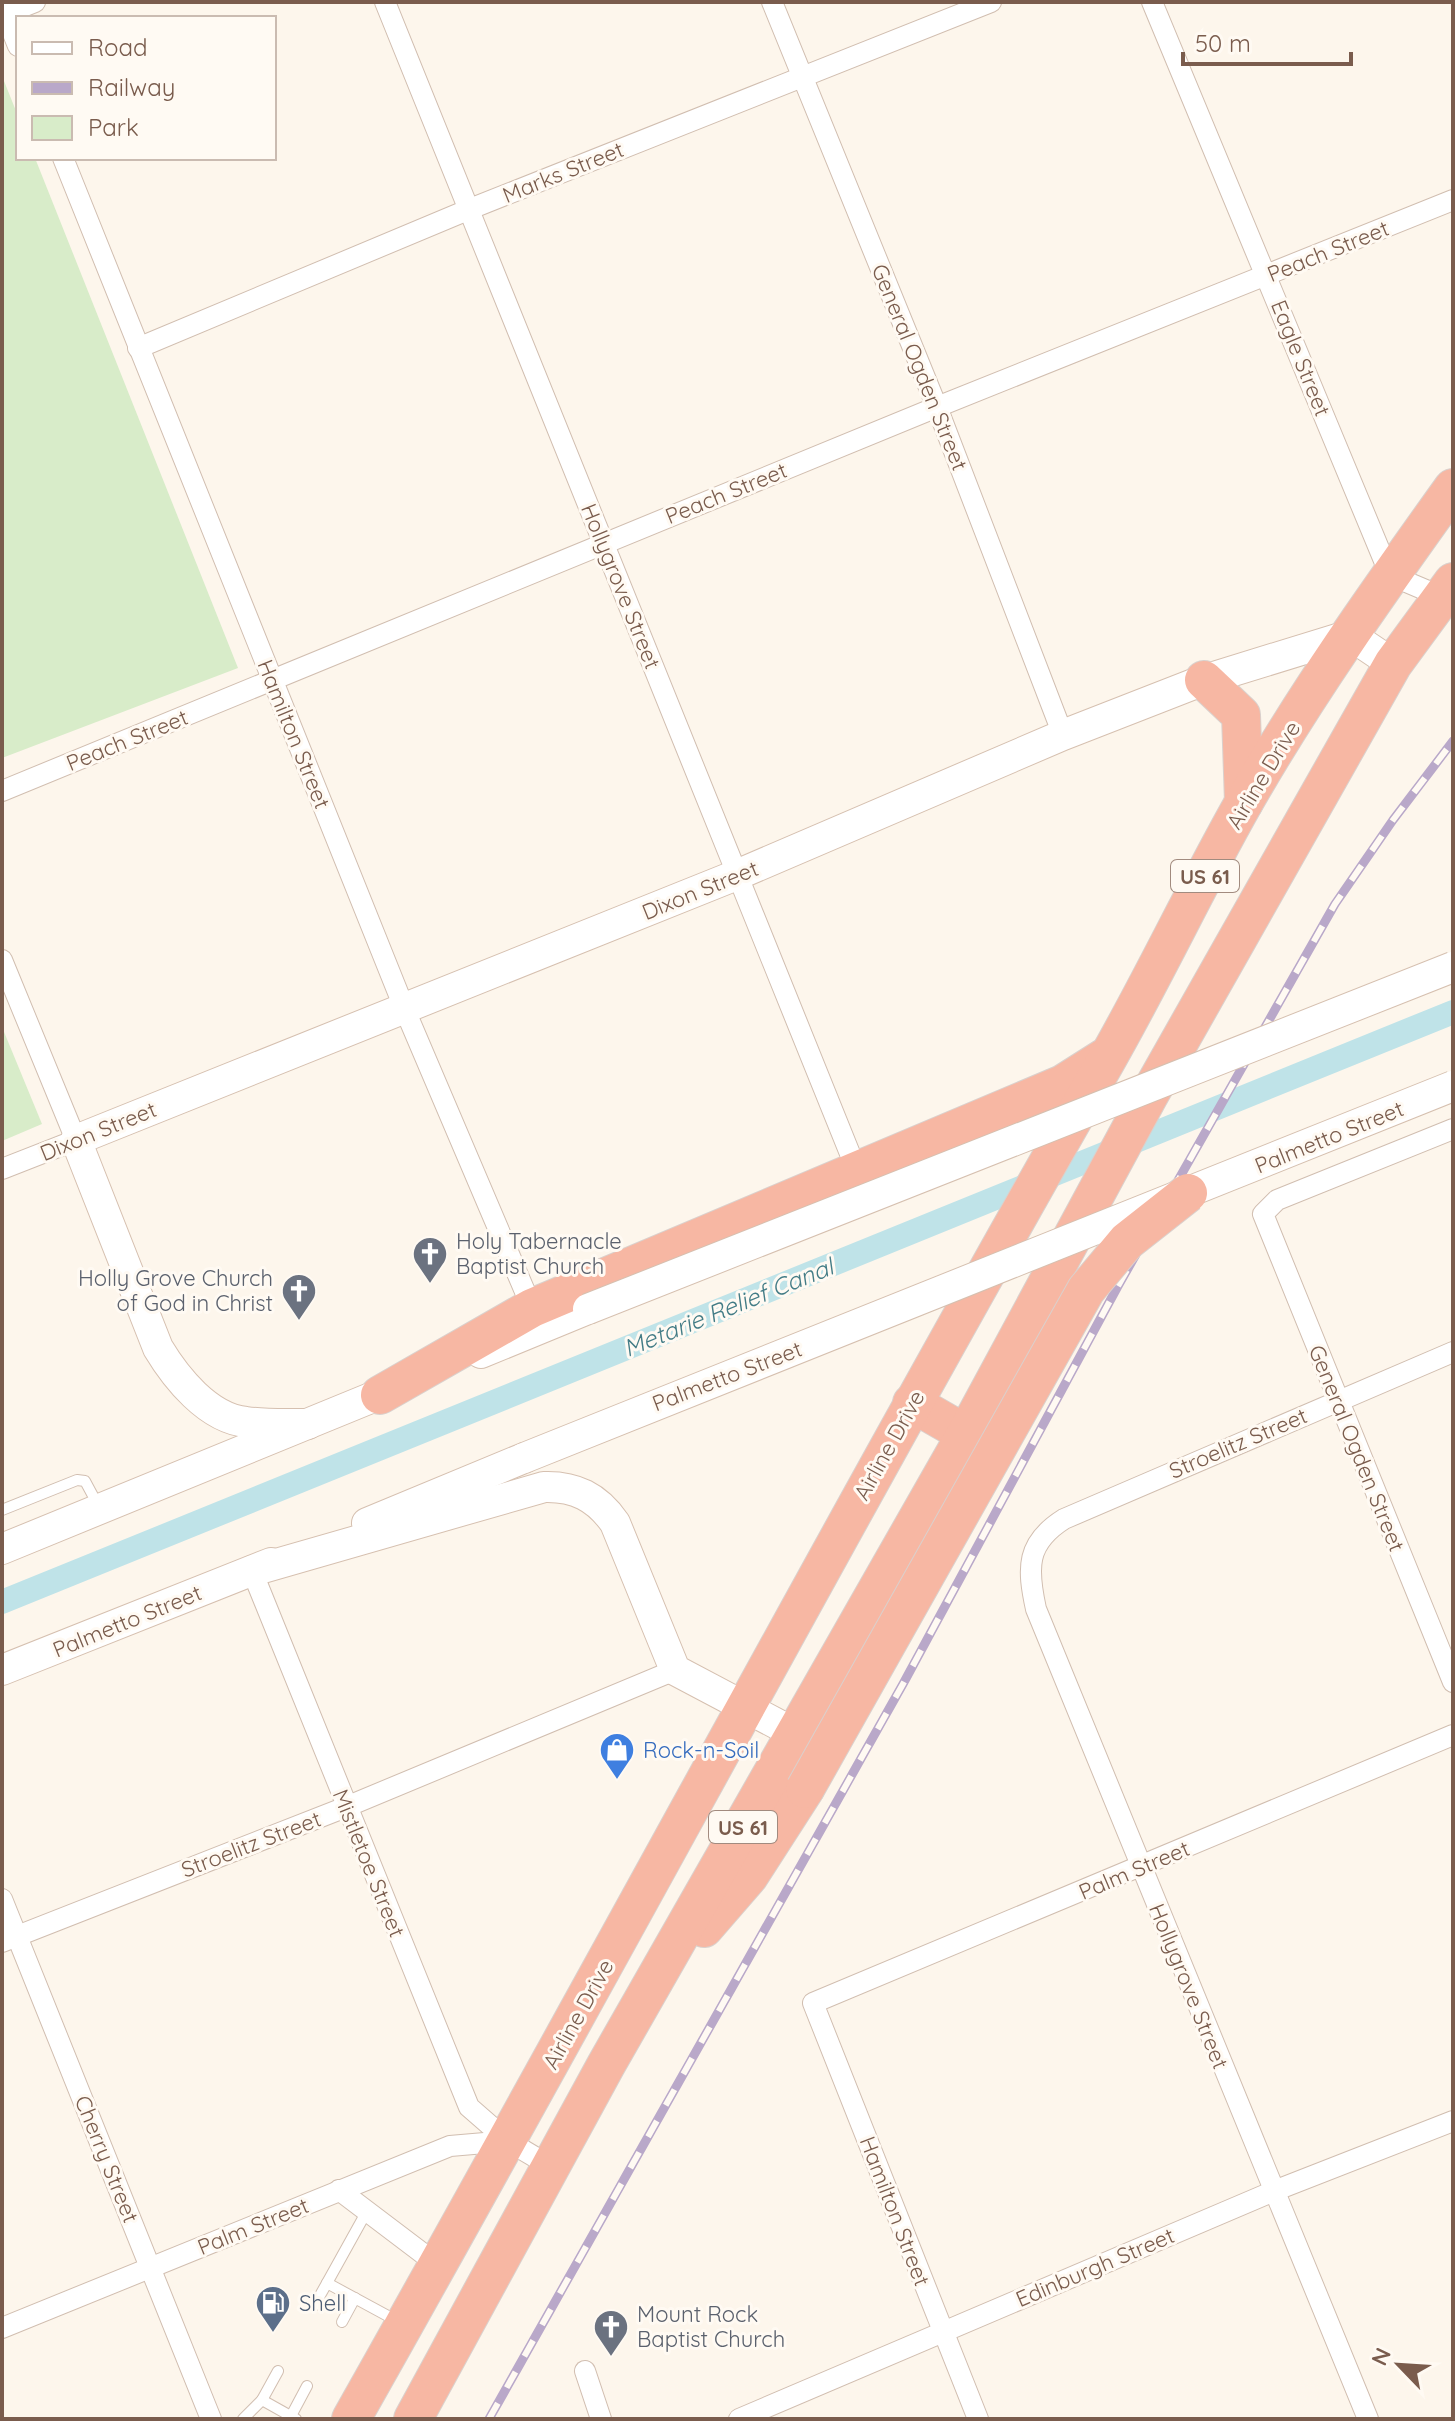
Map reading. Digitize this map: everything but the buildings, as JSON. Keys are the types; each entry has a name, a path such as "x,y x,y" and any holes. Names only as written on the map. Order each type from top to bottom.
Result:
{"highway":[{"name":"Airline Drive","path":"351,2419 508,2141 912,1403 1110,1055 1244,802 1350,635 1453,488"},
{"name":"US 61","path":"413,2419 606,2065 966,1434 1148,1097 1393,664 1448,590"},
{"path":"1204,680 1241,715 1244,802"},
{"path":"380,1395 532,1308 1063,1084 1110,1055"},
{"path":"645,1997 749,1876 805,1789 1086,1290 1127,1241 1188,1193"},
{"path":"912,1403 966,1434"},
{"path":"688,1814 735,1840"},
{"path":"562,2041 606,2065"}],"street":[{"path":"16,41 4,10 35,2"},
{"name":"Hollygrove Street","path":"385,2 857,1171"},
{"name":"General Ogden Street","path":"772,2 937,407 1063,735"},
{"name":"Marks Street","path":"138,348 470,209 991,2"},
{"name":"Eagle Street","path":"1152,2 1390,575"},
{"name":"Hamilton Street","path":"64,160 405,1010 532,1308"},
{"name":"Peach Street","path":"2,791 603,543 1453,200"},
{"path":"1390,575 1448,590"},
{"path":"1350,635 1393,664"},
{"name":"Dixon Street","path":"2,1169 739,874 1063,735 1204,680 1350,635"},
{"path":"2,960 158,1348 172,1371 194,1393 220,1412 243,1422 308,1424"},
{"path":"2,1549 588,1309 1453,967"},
{"name":"Palmetto Street","path":"2,1670 1453,1086"},
{"name":"Palmetto Street","path":"1263,1214 1277,1200 1453,1129"},
{"name":"General Ogden Street","path":"1263,1214 1336,1401 1453,1682"},
{"name":"Stroelitz Street","path":"1034,1550 1045,1531 1064,1519 1453,1352"},
{"path":"252,1571 544,1487 577,1491 604,1508 615,1523 675,1670 796,1734"},
{"name":"Hollygrove Street","path":"1034,1550 1029,1576 1036,1609 1368,2419"},
{"name":"Mistletoe Street","path":"252,1571 469,2107 508,2141 550,2166"},
{"name":"Stroelitz Street","path":"9,1939 346,1807 675,1670"},
{"name":"Palm Street","path":"813,2003 1453,1735"},
{"name":"Cherry Street","path":"2,1899 9,1939 150,2267 210,2418"},
{"name":"Hamilton Street","path":"813,2003 978,2419"},
{"name":"Edinburgh Street","path":"739,2419 1274,2191 1453,2121"},
{"name":"Palm Street","path":"2,2328 450,2146 508,2141"},
{"path":"339,2190 438,2265"},
{"path":"585,2371 601,2419"}],"lane":[{"path":"2,1510 77,1480 85,1481 91,1487 100,1509"},
{"path":"314,2306 367,2211"},
{"path":"327,2283 404,2325"},
{"path":"342,2322 355,2298"},
{"path":"243,2419 262,2400 278,2371"},
{"path":"262,2400 294,2418 307,2386"}],"green space":[{"path":"2,76 16,111 16,160 36,160 238,668 2,758"},
{"path":"2,1027 42,1124 2,1141"}],"waterway":[{"name":"Metarie Relief Canal","path":"2,1602 1453,1012"}],"railway":[{"path":"489,2419 903,1684 1118,1286 1335,904 1453,741"}],"place":[{"name":"Holy Tabernacle Baptist Church","path":"430,1285"},
{"name":"Holly Grove Church of God in Christ","path":"299,1322"},
{"name":"Rock-n-Soil","path":"617,1781"},
{"name":"Shell","path":"273,2334"},
{"name":"Mount Rock Baptist Church","path":"611,2358"}]}
